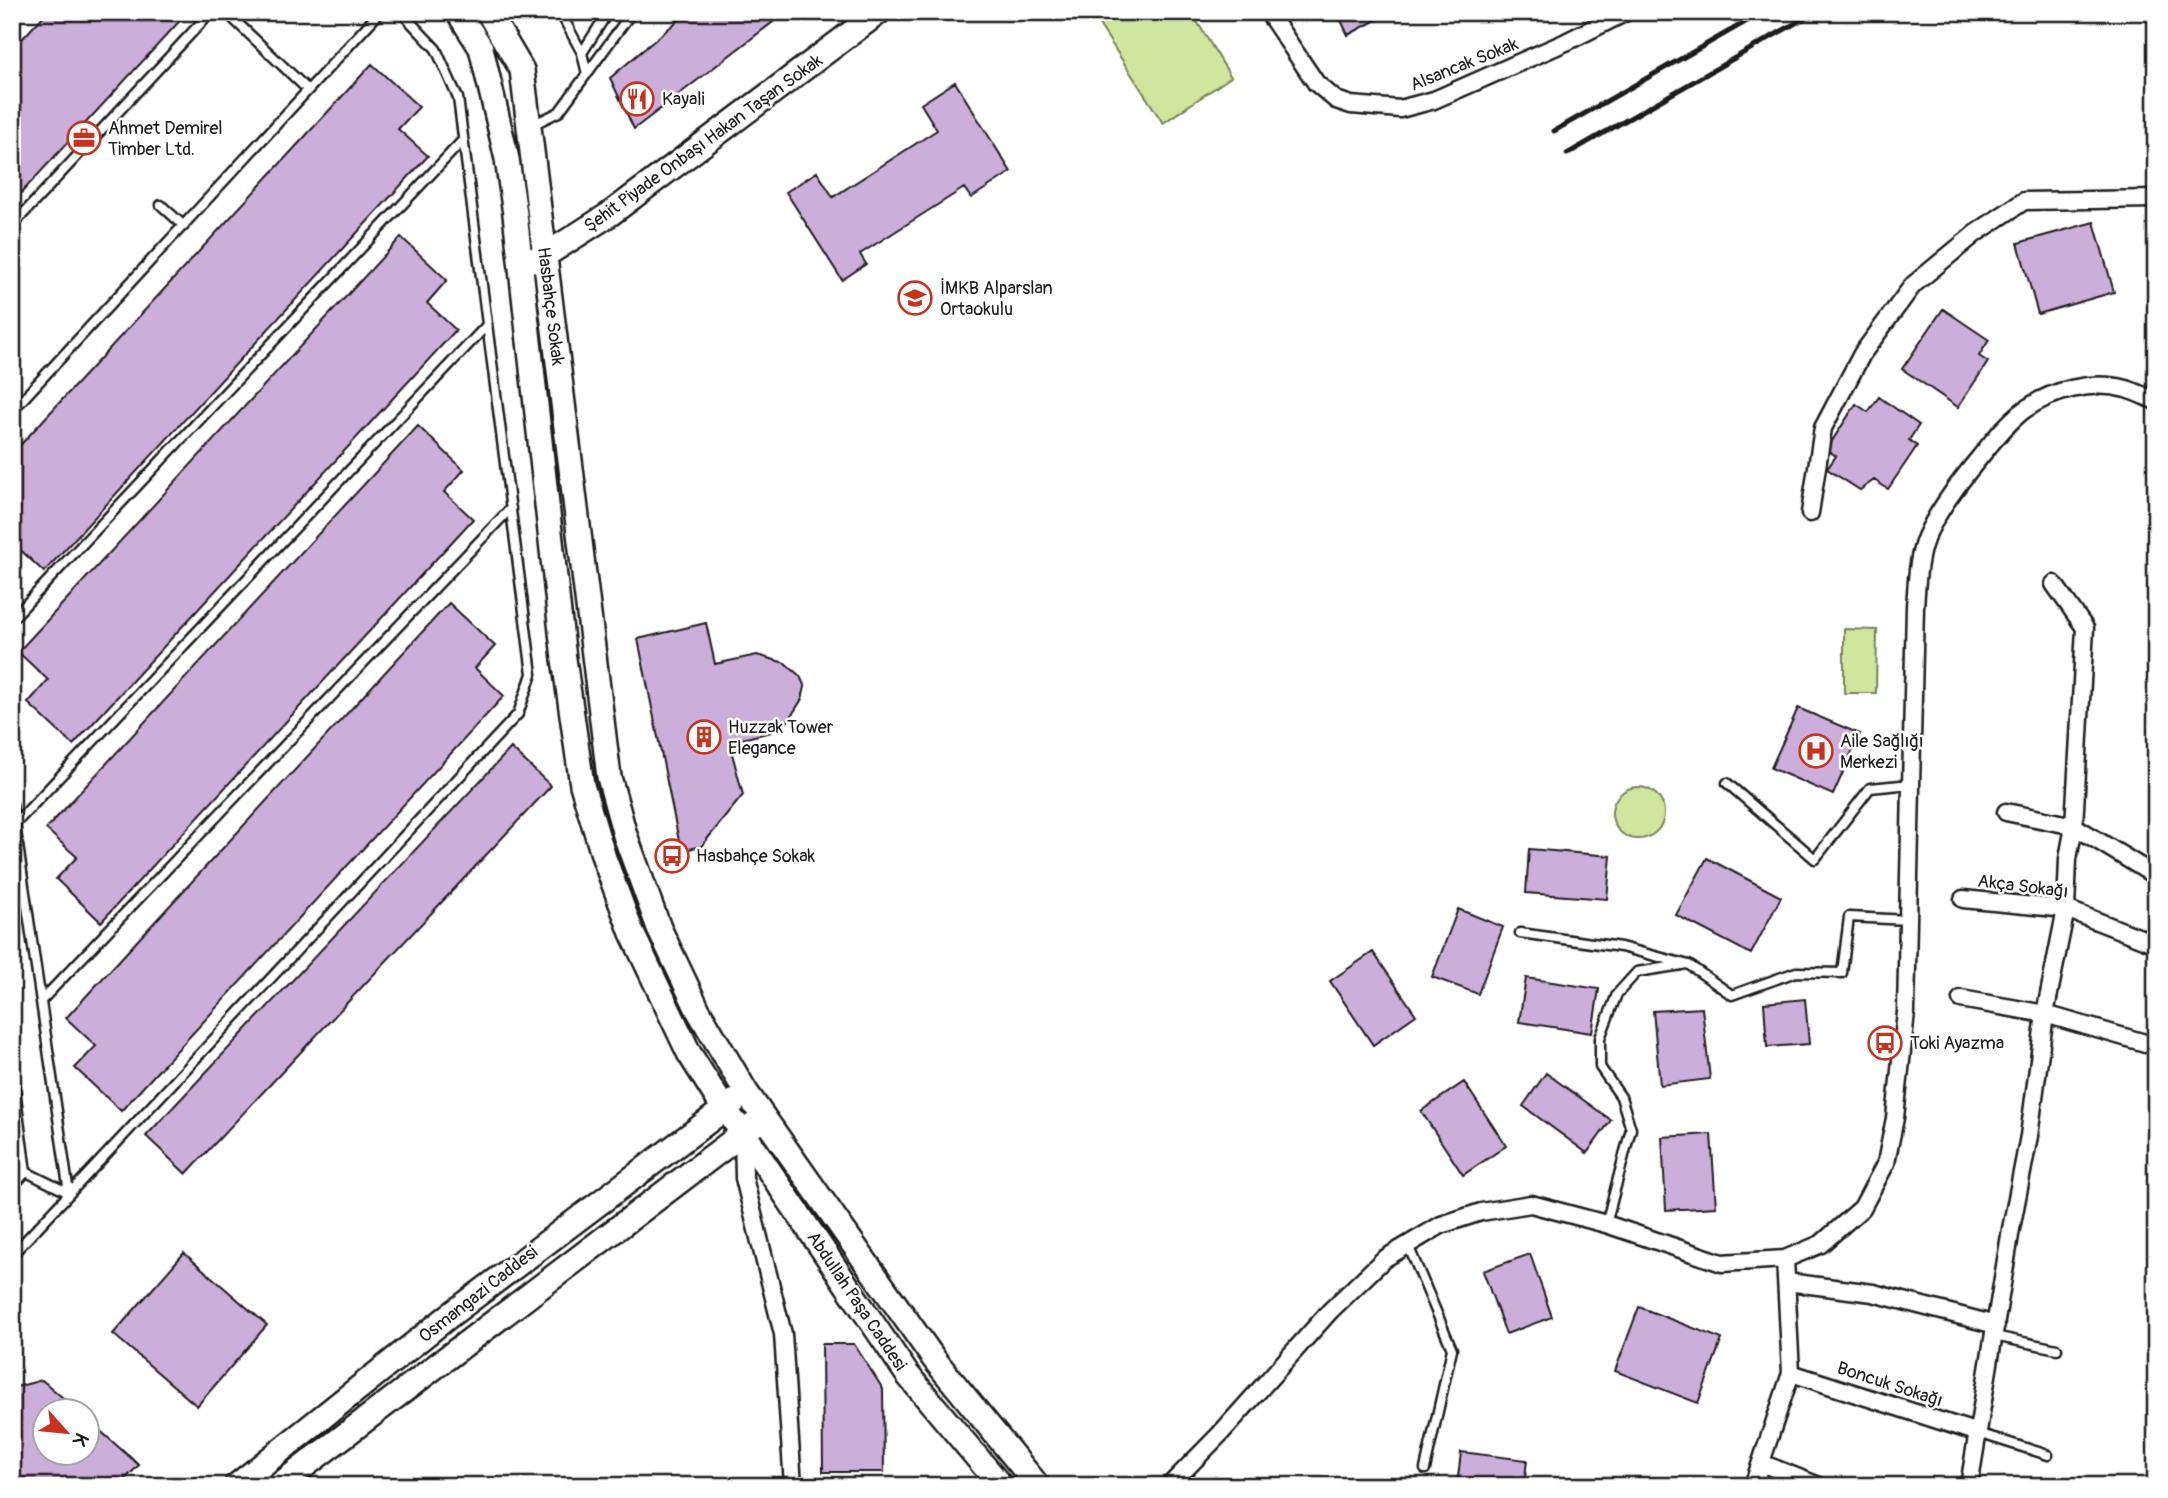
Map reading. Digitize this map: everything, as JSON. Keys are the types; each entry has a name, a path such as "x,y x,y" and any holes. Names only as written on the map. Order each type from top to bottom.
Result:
{"main road":[{"name":"Hasbahçe Sokak","path":"458,12 481,48 507,159 564,659 582,785 604,858 632,933 690,1052 724,1109"},
{"name":"Hasbahçe Sokak","path":"488,12 522,70 609,777 625,835 659,928 698,1010 746,1093 764,1117"},
{"name":"Şehit Piyade Onbaşı Hakan Taşan Sokak","path":"520,264 544,256 610,214 879,12"},
{"name":"Osmangazi Caddesi","path":"236,1486 449,1315 746,1093"},
{"name":"Abdullah Paşa Caddesi","path":"724,1109 743,1132 907,1374 1001,1486"},
{"name":"Osmangazi Caddesi","path":"278,1486 764,1117"},
{"name":"Abdullah Paşa Caddesi","path":"764,1117 927,1349 1038,1486"}],"street":[{"name":"Alsancak Sokak","path":"1268,12 1316,83 1336,100 1351,105 1400,109 1434,100 1566,42 1626,12"},
{"path":"1810,513 1823,428 1863,354 1913,285 1976,233 2024,201 2156,199"},
{"path":"1169,1486 1220,1434 1330,1311 1384,1259 1441,1224 1482,1212 1531,1204 1606,1224 1722,1264 1785,1259 1821,1244 1861,1208 1885,1163 1895,1118 1906,1012 1915,606 1920,559 1926,538 1964,475 1997,436 2024,410 2053,394 2082,387 2126,389 2156,401"},
{"path":"1969,1486 2029,1136 2045,1014 2066,909 2068,859 2074,826 2085,628 2054,584"},
{"path":"2006,812 2074,826 2154,875"},
{"name":"Akça Sokağı","path":"1963,899 2066,909 2156,944"},
{"path":"1961,999 2045,1014 2145,1043"},
{"path":"743,1132 744,1178 783,1334 793,1486"},
{"path":"1754,1486 1791,1373 1785,1259"},
{"path":"1787,1282 1872,1293 1995,1331"},
{"name":"Boncuk Sokağı","path":"1791,1373 1978,1433"},
{"path":"1761,1463 1819,1486"}],"lane":[{"path":"12,18 18,12"},
{"path":"12,226 211,12"},
{"path":"226,12 308,90"},
{"path":"12,411 380,12"},
{"path":"12,1255 518,714 532,674 458,98 436,49 401,12"},
{"path":"560,12 582,53 587,74"},
{"path":"582,53 608,12"},
{"path":"530,126 559,112 632,12"},
{"path":"12,619 463,140"},
{"path":"161,205 184,226"},
{"path":"15,824 487,325"},
{"path":"41,1001 511,508"},
{"path":"1727,783 1815,859 1870,788 1911,785"},
{"path":"12,804 69,1193"},
{"path":"1520,933 1621,947 1689,965 1732,995 1796,972 1842,973 1849,917 1908,920"},
{"path":"1606,1224 1631,1129 1621,1097 1600,1067 1600,1038 1617,994 1637,972 1689,965"},
{"path":"12,1068 26,1172"},
{"path":"12,1165 69,1193"},
{"path":"12,1187 26,1172"},
{"path":"1408,1245 1452,1349 1425,1469"},
{"path":"1995,1331 2057,1349"},
{"path":"1978,1433 2048,1455"}],"green space":[{"path":"1091,12 1191,12 1231,77 1163,123"},
{"path":"1844,629 1877,630 1876,693 1844,693"},
{"path":"1638,787 1657,794 1664,813 1657,832 1638,839 1619,832 1612,813 1619,794"}],"building":[{"path":"47,12 188,12 12,203 12,50"},
{"path":"688,12 786,12 634,129 610,78"},
{"path":"1337,12 1391,12 1348,35"},
{"path":"372,64 419,107 398,129 428,156 44,572 12,542 12,515 20,507 12,500 12,454"},
{"path":"955,82 1011,172 971,198 964,188 860,254 866,264 842,280 786,192 817,172 833,197 937,130 921,104"},
{"path":"2094,222 2114,292 2038,314 2018,243"},
{"path":"401,237 447,280 427,303 456,330 73,745 28,703 48,680 18,652"},
{"path":"1943,309 1989,340 1979,356 1988,362 1958,407 1902,369"},
{"path":"1879,397 1919,425 1909,440 1917,446 1888,489 1874,480 1860,490 1827,469 1836,456 1830,452 1832,441 1856,404 1868,412"},
{"path":"418,426 464,470 444,492 473,519 101,922 56,879 77,857 46,829"},
{"path":"449,603 495,646 475,668 504,696 121,1111 75,1068 96,1046 66,1018"},
{"name":"Huzzak Tower Elegance","path":"706,623 715,664 757,655 785,663 800,676 805,687 802,699 788,721 771,732 729,742 743,795 700,848 681,851 638,639"},
{"name":"Aile Sağlığı Merkezi","path":"1798,708 1860,734 1833,795 1771,768"},
{"path":"511,748 551,786 186,1174 146,1136"},
{"path":"1529,849 1611,856 1607,899 1526,893"},
{"path":"1707,858 1781,897 1751,954 1676,915"},
{"path":"1458,909 1503,927 1478,994 1432,977"},
{"path":"1373,952 1416,1015 1373,1045 1330,981"},
{"path":"1526,978 1599,989 1592,1033 1519,1022"},
{"path":"1805,999 1809,1044 1767,1047 1764,1003"},
{"path":"1702,1008 1710,1079 1660,1085 1653,1011"},
{"path":"1546,1073 1611,1120 1587,1153 1523,1106"},
{"path":"1464,1082 1506,1146 1463,1175 1421,1111"},
{"path":"1711,1134 1716,1207 1666,1210 1662,1137"},
{"path":"184,1253 267,1325 197,1406 113,1334"},
{"path":"1530,1254 1552,1317 1506,1334 1483,1271"},
{"path":"1639,1307 1722,1339 1698,1403 1615,1371"},
{"path":"822,1344 854,1344 883,1389 884,1472 823,1472"},
{"path":"42,1380 61,1396 32,1396 32,1466 102,1466 102,1432 139,1465 118,1486 12,1486 12,1388"},
{"path":"1461,1452 1527,1460 1524,1486 1457,1486"}],"railway":[{"path":"1554,131 1763,12"},
{"path":"1567,154 1815,12"}],"place":[{"name":"Kayali","path":"637,99"},
{"name":"Ahmet Demirel Timber Ltd.","path":"84,138"},
{"name":"İMKB Alparslan Ortaokulu","path":"915,298"},
{"name":"Huzzak Tower Elegance","path":"704,737"},
{"name":"Aile Sağlığı Merkezi","path":"1816,751"},
{"name":"Hasbahçe Sokak","path":"672,856"},
{"name":"Toki Ayazma","path":"1885,1043"}]}
